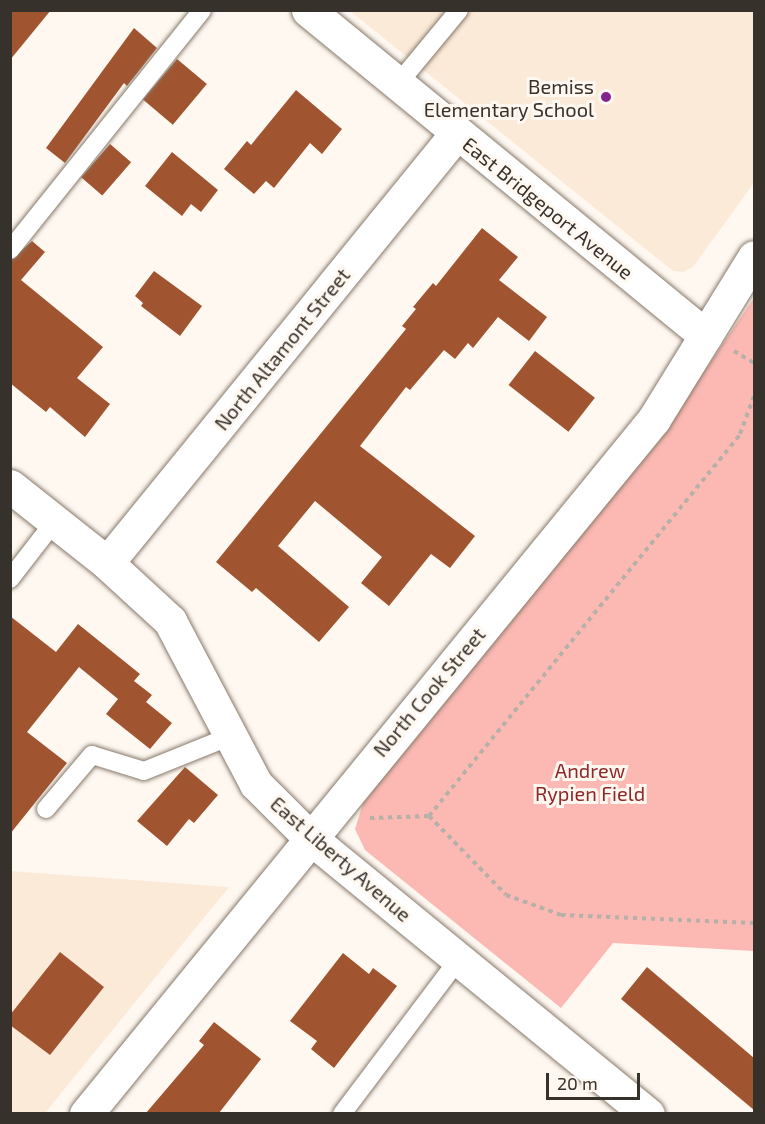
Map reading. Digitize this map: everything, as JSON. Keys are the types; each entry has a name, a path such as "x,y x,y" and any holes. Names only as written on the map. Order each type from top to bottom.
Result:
{"street":[{"name":"East Bridgeport Avenue","path":"323,15 397,85 706,336"},
{"name":"North Altamont Street","path":"107,563 456,134"},
{"name":"North Cook Street","path":"86,1113 309,837 654,419 754,257"},
{"name":"East Liberty Avenue","path":"10,486 107,563 170,621 256,784 309,837 648,1113"}],"lane":[{"path":"10,250 202,10"},
{"path":"397,85 459,10"},
{"path":"10,579 55,522"},
{"path":"46,809 92,755 144,771 231,736"},
{"path":"342,1113 459,959"}],"path":[{"path":"429,816 740,434 754,396"},
{"path":"364,818 429,816 506,895 561,915 754,923"}],"shaded area":[{"name":"Bemiss Elementary School","path":"350,11 754,11 754,183 693,267 683,272 673,271"},
{"path":"10,871 229,887 45,1113 11,1113"}],"green space":[{"name":"Andrew Rypien Field","path":"754,298 754,951 613,943 561,1008 365,850 355,829 363,803 653,446"}],"building":[{"path":"10,10 51,10 10,60"},
{"path":"134,28 157,48 127,86 124,83 65,163 46,148"},
{"path":"177,59 207,84 173,125 143,100"},
{"path":"296,90 342,129 322,154 310,143 274,188 266,181 254,194 224,169 247,141 251,145"},
{"path":"110,144 131,162 102,196 81,177"},
{"path":"172,152 218,190 201,212 191,204 182,216 145,186"},
{"path":"482,228 518,257 499,280 547,317 529,341 498,317 473,348 468,343 455,359 444,350 410,390 406,387 360,446 475,536 450,568 431,554 389,606 361,583 382,557 315,501 278,546 349,607 319,642 256,588 252,592 216,562 406,329 402,326 416,309 413,307 433,283 436,286"},
{"path":"32,241 45,252 21,280 103,347 77,378 110,404 85,437 50,407 46,412 10,383 10,261"},
{"path":"154,271 202,306 180,336 141,306 143,303 135,296"},
{"path":"535,351 595,398 568,432 509,385"},
{"path":"10,616 56,652 78,624 140,674 134,681 152,695 146,702 172,723 150,749 106,714 118,699 79,667 27,732 67,763 10,834"},
{"path":"185,767 218,795 194,823 189,819 167,846 137,821"},
{"path":"60,952 104,987 50,1055 10,1025 10,1015"},
{"path":"343,953 369,974 373,968 397,986 334,1068 311,1049 317,1041 290,1021"},
{"path":"647,967 754,1058 754,1110 621,999"},
{"path":"214,1022 261,1059 219,1113 146,1113 204,1045 199,1041"}],"place":[{"name":"Bemiss Elementary School","path":"606,97"}]}
